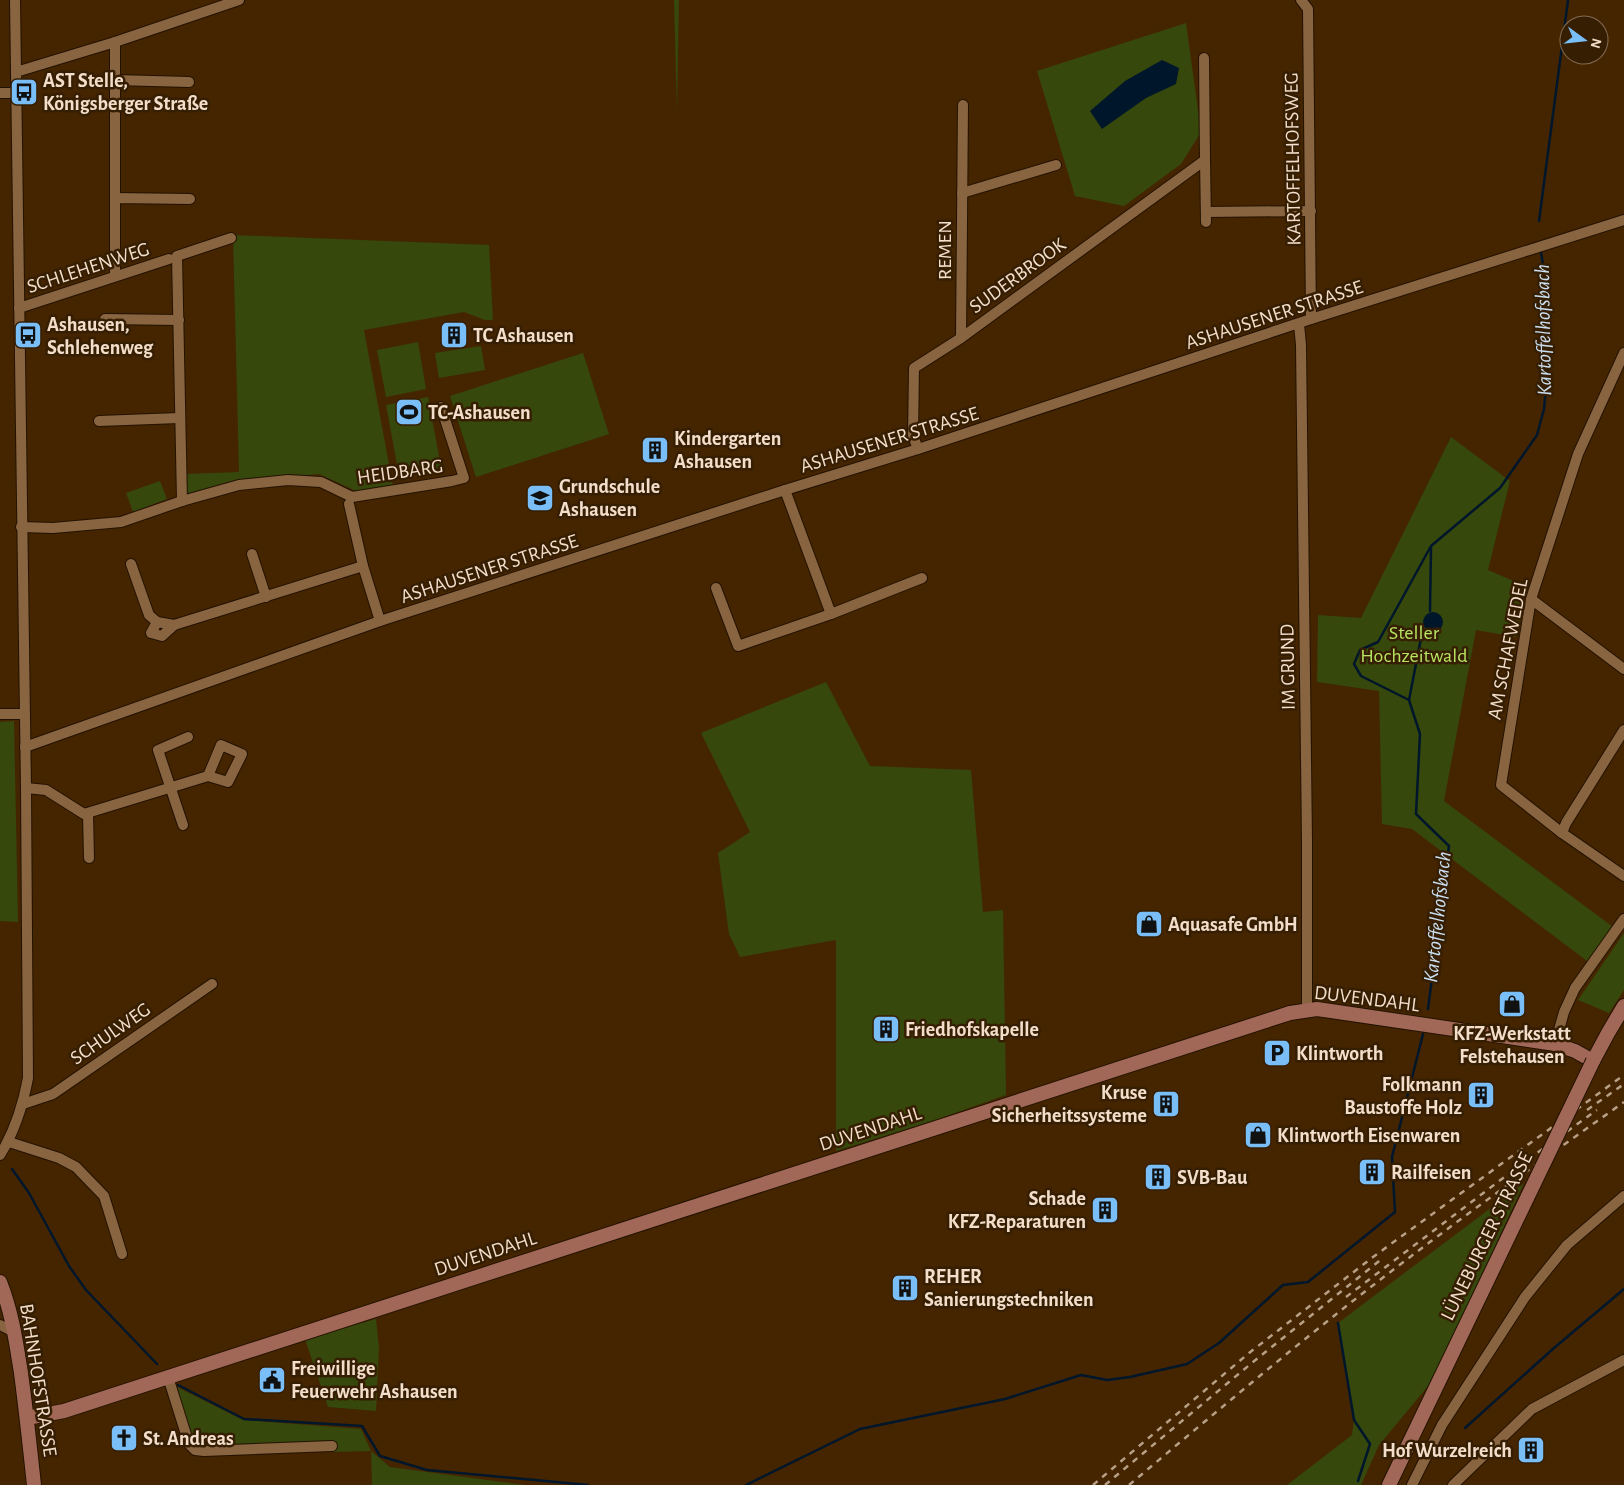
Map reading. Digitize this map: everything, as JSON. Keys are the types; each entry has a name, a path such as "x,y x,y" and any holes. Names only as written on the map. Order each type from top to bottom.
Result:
{"street":[{"path":"0,1155 8,1142 23,1104 28,1078 16,0"},
{"path":"16,72 115,42 239,0"},
{"name":"KARTOFFELHOFSWEG","path":"1301,0 1308,9 1311,319"},
{"path":"115,42 115,275"},
{"path":"1204,58 1206,217 1310,211"},
{"path":"115,80 189,82"},
{"path":"0,93 17,93"},
{"name":"REMEN","path":"961,338 963,104"},
{"name":"SUDERBROOK","path":"918,449 913,436 914,368 961,338 1205,160"},
{"name":"REMEN","path":"962,193 1056,165"},
{"path":"115,198 190,199"},
{"name":"ASHAUSENER STRASSE","path":"25,747 380,621 918,449 1311,319 1624,220"},
{"path":"182,501 177,256 231,238"},
{"name":"SCHLEHENWEG","path":"19,308 115,275 169,259"},
{"path":"105,319 179,320"},
{"name":"IM GRUND","path":"1299,324 1301,345 1305,669 1307,1009"},
{"name":"AM SCHAFWEDEL","path":"1624,352 1578,454 1531,599 1501,784 1562,833 1624,876"},
{"name":"HEIDBARG","path":"21,526 53,528 121,522 182,501 239,486 288,480 321,482 352,497 464,478 441,408"},
{"path":"99,421 179,418"},
{"path":"785,490 831,614"},
{"path":"349,504 363,566 380,621"},
{"path":"252,554 266,597"},
{"path":"131,564 149,615 157,622 174,625 363,566"},
{"path":"716,588 738,646 831,614 922,578"},
{"path":"1531,599 1624,669"},
{"path":"0,714 24,714"},
{"path":"1562,833 1566,823 1624,730"},
{"path":"183,825 158,750 188,737"},
{"path":"26,788 46,790 84,814 208,776"},
{"path":"88,813 89,858"},
{"path":"1555,1044 1564,1012 1575,988 1624,919"},
{"name":"SCHULWEG","path":"23,1104 53,1094 212,984"},
{"name":"LÜNEBURGER STRASSE","path":"1389,1485 1593,1061 1624,1006"},
{"name":"DUVENDAHL","path":"27,1418 64,1411 1218,1036 1307,1009 1555,1044 1575,1051 1593,1061"},
{"path":"8,1142 59,1158 76,1167 104,1196 122,1254"},
{"path":"1412,1485 1442,1425 1526,1297 1567,1245 1624,1196"},
{"name":"BAHNHOFSTRASSE","path":"0,1282 12,1318 27,1418 34,1485"},
{"path":"0,1325 14,1332"},
{"path":"1453,1485 1532,1409 1624,1360"},
{"path":"168,1377 188,1444 195,1450 332,1446"}],"green space":[{"path":"674,0 679,0 677,112"},
{"path":"1186,23 1201,132 1181,164 1124,206 1075,196 1037,71"},
{"path":"233,235 489,245 493,320 485,320 464,312 364,330 393,486 356,491 319,474 239,482 186,495 185,474 239,472"},
{"path":"418,342 426,389 386,397 377,350"},
{"path":"481,346 485,370 439,378 435,353"},
{"path":"583,353 609,434 476,477 450,396"},
{"path":"428,397 441,467 399,475 386,405"},
{"name":"Steller Hochzeitwald","path":"1451,437 1510,481 1488,570 1525,586 1516,637 1476,630 1444,801 1613,927 1587,961 1412,829 1382,824 1379,691 1317,682 1318,615 1361,618"},
{"path":"160,481 167,499 133,512 126,493"},
{"path":"826,682 870,766 971,770 983,912 1003,910 1006,1095 935,1120 836,1151 836,940 740,957 729,934 718,853 750,832 701,733"},
{"path":"14,721 18,922 0,921 0,722"},
{"path":"1624,933 1624,990 1609,1013 1578,1000"},
{"path":"1524,1183 1433,1380 1379,1445 1361,1485 1287,1485 1352,1435 1354,1419 1338,1323"},
{"path":"376,1319 379,1348 376,1411 328,1407 305,1339"},
{"path":"177,1387 243,1420 361,1429 371,1451 333,1452 333,1442 203,1448 192,1441"},
{"path":"371,1451 390,1467 525,1485 372,1485"}],"water":[{"path":"1162,60 1179,68 1176,84 1146,98 1102,129 1090,111 1125,81"},
{"path":"1433,612 1440,615 1443,622 1440,629 1433,632 1426,629 1423,622 1426,615"}],"waterway":[{"name":"Kartoffelhofsbach","path":"1539,221 1568,0"},
{"name":"Kartoffelhofsbach","path":"1428,1009 1449,846 1416,814 1420,734 1409,700 1361,676 1354,664 1360,650 1378,642 1431,546 1500,488 1537,435 1544,409 1548,366 1546,284 1541,252"},
{"path":"1430,611 1431,547"},
{"path":"1409,700 1423,628"},
{"path":"746,1485 860,1429 1005,1399 1081,1375 1107,1380 1130,1377 1187,1364 1219,1343 1283,1285 1308,1282 1395,1212 1392,1157 1423,1034"},
{"path":"12,1169 29,1193 69,1266 86,1290 157,1364"},
{"path":"1465,1428 1554,1348 1624,1289"},
{"name":"Kartoffelhofsbach","path":"1338,1323 1354,1420 1370,1444 1358,1481"},
{"path":"178,1385 244,1419 362,1426 380,1456 427,1470 588,1485"}],"railway":[{"path":"1093,1485 1249,1353 1373,1257 1624,1075"},
{"path":"1587,1110 1624,1084"},
{"path":"1129,1485 1258,1378 1418,1251 1624,1102"},
{"path":"1346,1297 1519,1166 1597,1110"},
{"path":"1105,1485 1253,1362 1383,1258"}],"place":[{"name":"AST Stelle, Königsberger Straße","path":"24,92"},
{"name":"Ashausen, Schlehenweg","path":"28,335"},
{"name":"TC Ashausen","path":"454,335"},
{"name":"TC-Ashausen","path":"409,412"},
{"name":"Kindergarten Ashausen","path":"655,450"},
{"name":"Grundschule Ashausen","path":"540,498"},
{"name":"Aquasafe GmbH","path":"1149,924"},
{"name":"KFZ-Werkstatt Felstehausen","path":"1512,1004"},
{"name":"Friedhofskapelle","path":"886,1029"},
{"name":"Klintworth","path":"1277,1053"},
{"name":"Folkmann Baustoffe Holz","path":"1481,1095"},
{"name":"Kruse Sicherheitssysteme","path":"1166,1104"},
{"name":"Klintworth Eisenwaren","path":"1258,1135"},
{"name":"Railfeisen","path":"1372,1172"},
{"name":"SVB-Bau","path":"1158,1177"},
{"name":"Schade KFZ-Reparaturen","path":"1105,1210"},
{"name":"REHER Sanierungstechniken","path":"905,1288"},
{"name":"Freiwillige Feuerwehr Ashausen","path":"272,1380"},
{"name":"St. Andreas","path":"124,1438"},
{"name":"Hof Wurzelreich","path":"1531,1450"}]}
